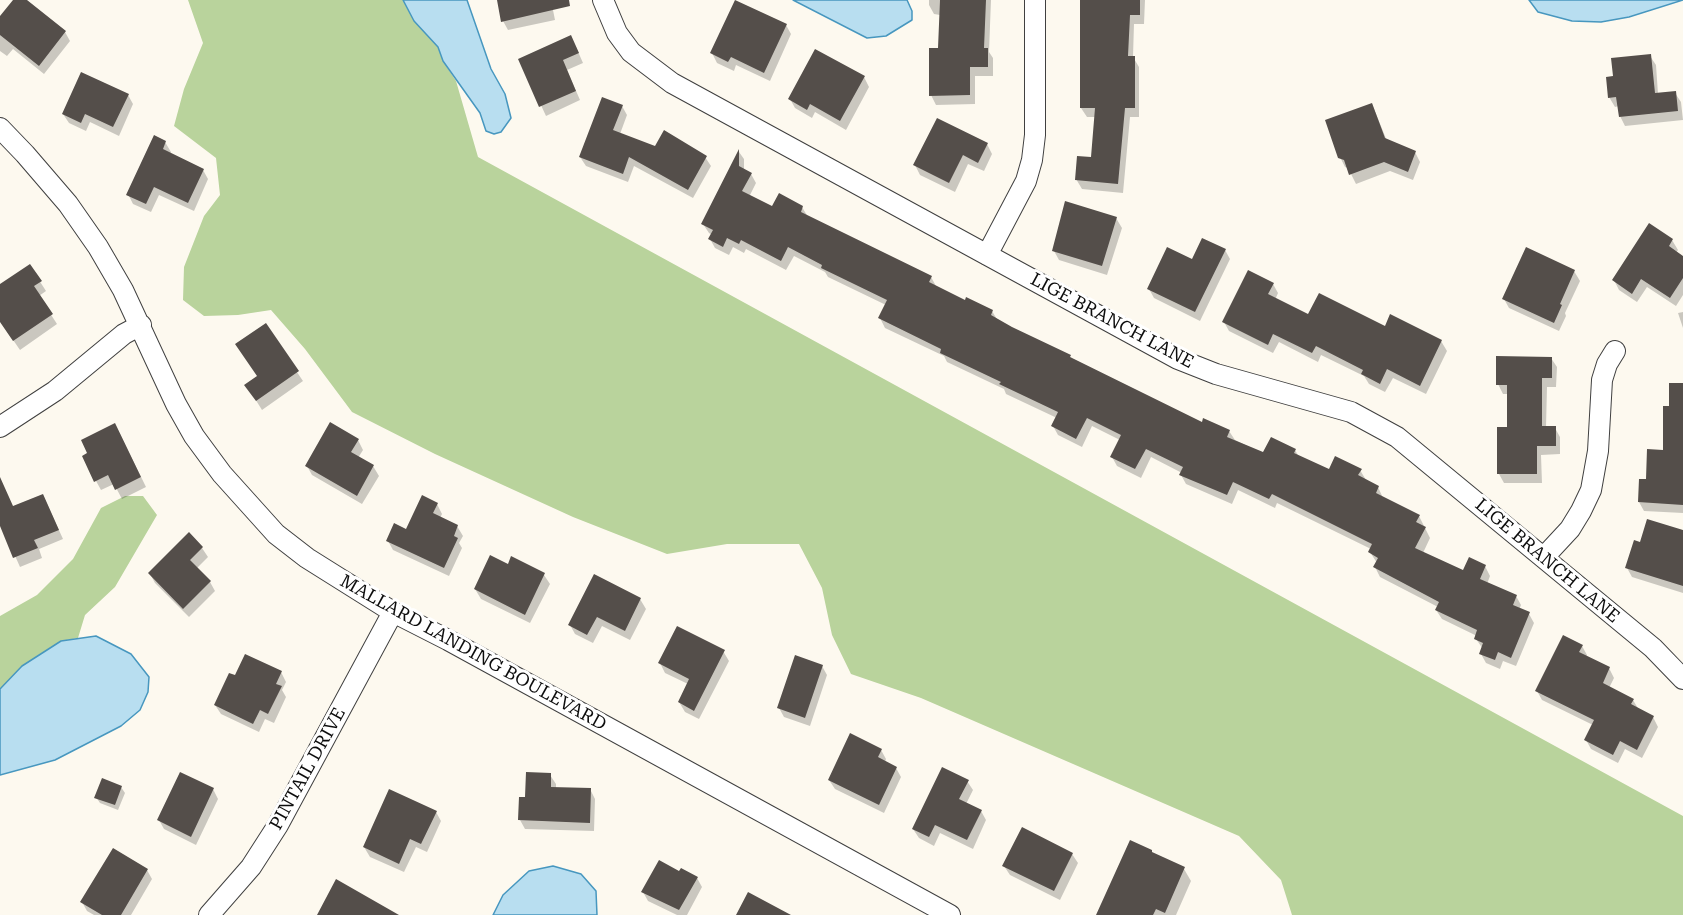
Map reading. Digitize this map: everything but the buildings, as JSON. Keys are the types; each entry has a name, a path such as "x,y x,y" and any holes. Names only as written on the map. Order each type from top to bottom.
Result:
{"street":[{"name":"LIGE BRANCH LANE","path":"603,0 617,33 631,52 672,83 1178,359 1216,374 1351,412 1397,437 1653,648 1683,679"},
{"path":"987,255 1026,180 1032,160 1035,135 1035,0"},
{"name":"MALLARD LANDING BOULEVARD","path":"0,128 26,154 74,213 98,247 141,325 176,404 194,436 252,510 276,534 307,558 393,612 950,915"},
{"path":"0,427 55,391 124,334 141,325"},
{"path":"1544,557 1570,529 1591,490 1599,451 1602,380 1607,363 1615,351"},
{"name":"PINTAIL DRIVE","path":"209,915 250,867 278,825 393,612"}],"green space":[{"path":"188,0 403,0 414,21 438,47 443,61 456,81 478,157 1683,816 1683,915 1292,915 1281,880 1239,836 921,698 851,674 832,635 822,588 799,544 727,544 667,554 573,517 435,454 352,412 305,349 271,310 238,315 204,316 183,300 184,267 204,216 220,195 216,158 174,126 184,89 203,43"},
{"path":"125,496 143,496 157,515 115,587 85,615 78,638 61,641 22,666 0,689 0,616 37,595 73,559 101,508"}],"water":[{"path":"403,0 467,0 491,69 505,94 511,118 501,132 494,134 486,131 480,113 443,61 438,47 414,21"},
{"path":"793,0 907,0 912,11 912,20 886,36 867,38"},
{"path":"1529,0 1683,0 1629,17 1601,22 1572,21 1538,12"},
{"path":"96,636 131,654 149,677 148,692 140,710 121,726 55,760 0,775 0,689 22,666 61,641"},
{"path":"553,866 581,874 596,891 597,915 493,915 503,895 529,871"}]}
